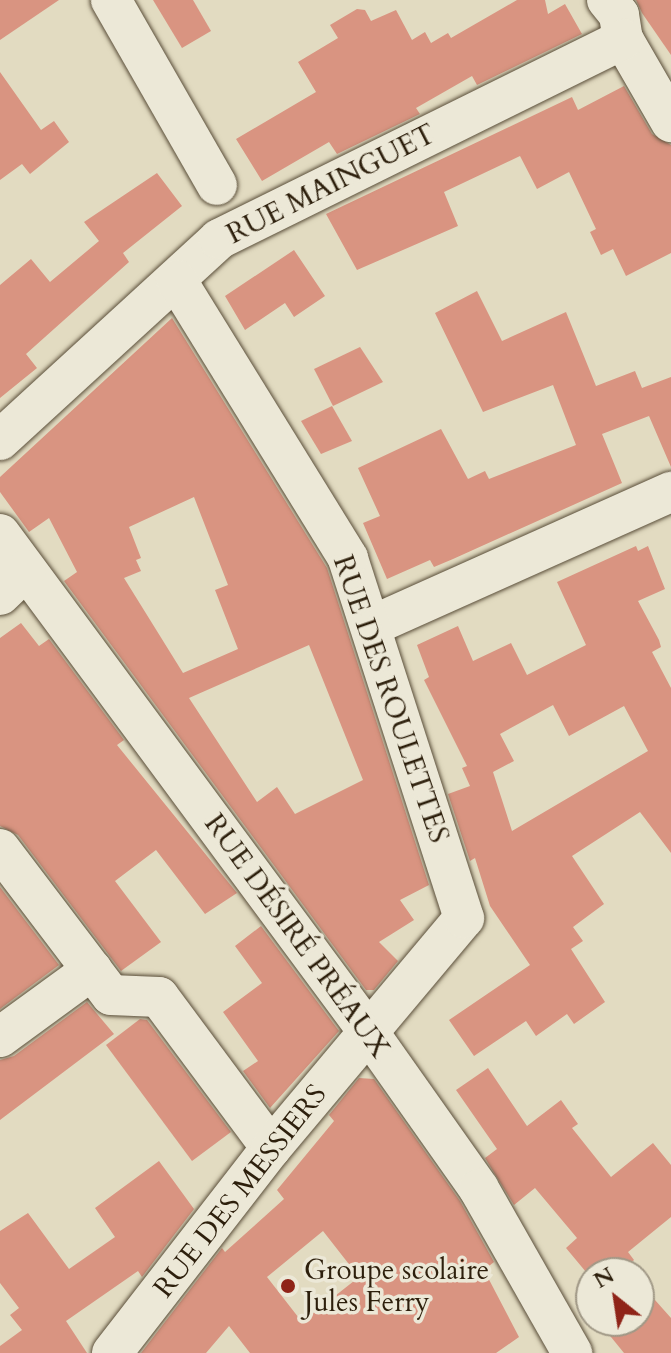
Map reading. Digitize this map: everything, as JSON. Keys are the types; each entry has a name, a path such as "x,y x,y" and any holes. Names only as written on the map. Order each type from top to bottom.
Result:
{"street":[{"path":"111,0 217,185"},
{"path":"607,0 619,15 623,39 671,122"},
{"name":"RUE MAINGUET","path":"0,440 219,239 623,39"},
{"name":"RUE DES ROULETTES","path":"176,280 348,558 464,918 367,1030"},
{"path":"371,626 671,492"},
{"name":"RUE DÉSIRÉ PRÉAUX","path":"0,534 13,582 367,1030 479,1189 572,1353"},
{"path":"0,849 111,995 159,997 271,1148"},
{"path":"0,1037 92,970"},
{"name":"RUE DES MESSIERS","path":"112,1353 367,1030"}],"building":[{"path":"0,0 59,0 0,40"},
{"path":"153,0 193,0 211,31 182,48"},
{"path":"517,0 545,0 548,14 565,4 582,34 477,85 472,76 416,108 420,114 337,154 329,142 262,181 236,139 316,92 298,62 338,38 330,25 357,9 365,10 371,21 396,10 412,40 425,32 431,43 448,33 451,38"},
{"path":"636,0 671,0 671,55 642,13"},
{"path":"0,72 41,130 54,121 69,142 30,174 22,164 0,180"},
{"path":"624,86 652,134 671,145 671,253 626,276 613,249 601,255 590,232 596,229 569,172 537,189 520,156 444,192 458,226 357,270 326,214 572,97 578,110"},
{"path":"157,173 182,206 123,253 129,262 26,354 37,368 0,398 0,285 31,259 50,282 99,241 84,222"},
{"path":"294,250 325,296 294,317 285,303 245,330 225,296"},
{"path":"477,291 502,341 566,312 596,386 635,371 642,388 671,377 671,467 649,416 602,434 622,483 434,567 430,560 387,579 363,523 380,516 358,468 441,429 468,479 485,471 489,479 576,445 553,385 483,412 435,313"},
{"path":"172,318 327,568 429,885 400,900 414,920 379,942 398,961 374,990 366,990 64,581 77,572 49,518 29,532 0,492 0,477","holes":["194,497 228,585 215,590 238,649 183,673 124,578 141,571 136,560 141,558 129,527","309,645 363,780 295,814 277,787 257,802 189,698"]},
{"path":"360,347 383,382 333,406 314,369"},
{"path":"332,406 352,441 321,454 301,421"},
{"path":"636,546 638,551 648,546 665,589 638,601 659,640 661,647 652,652 671,688 671,853 640,812 572,856 604,904 573,927 583,941 571,949 605,1002 574,1024 567,1014 536,1036 526,1021 474,1056 449,1020 530,965 490,906 475,858 470,861 448,794 470,786 462,768 467,766 424,680 429,677 417,645 458,626 473,661 511,643 527,675 586,645 557,582","holes":["553,705 569,736 624,706 648,751 512,831 493,772 514,761 500,734"]},
{"path":"21,623 39,646 49,639 124,740 117,745 237,893 205,914 156,850 115,881 161,942 121,971 18,835 0,826 0,638"},
{"path":"0,887 59,965 0,1009"},
{"path":"261,926 339,1031 270,1108 243,1071 258,1061 223,1012 262,983 235,946"},
{"path":"87,1002 114,1034 0,1120 0,1060 14,1056"},
{"path":"140,1019 147,1020 231,1132 192,1161 106,1045"},
{"path":"488,1068 527,1126 561,1100 578,1124 572,1128 611,1177 653,1143 671,1165 671,1217 628,1252 632,1257 575,1259 566,1248 577,1238 535,1188 514,1205 485,1158 497,1149 456,1090"},
{"path":"359,1078 374,1079 460,1201 494,1262 484,1270 519,1337 496,1353 250,1353 229,1326 206,1353 141,1353 222,1248 225,1252 284,1199 277,1190 334,1121 329,1115","holes":["323,1231 359,1277 302,1322 267,1277"]},
{"path":"159,1161 194,1209 142,1277 138,1271 66,1321 87,1353 0,1353 0,1346 22,1330 10,1315 19,1308 0,1283 0,1231 28,1213 69,1269 115,1237 95,1208"},
{"path":"655,1300 671,1318 671,1353 624,1353 611,1337 655,1337"}],"place":[{"name":"Groupe scolaire Jules Ferry","path":"288,1286"}]}
